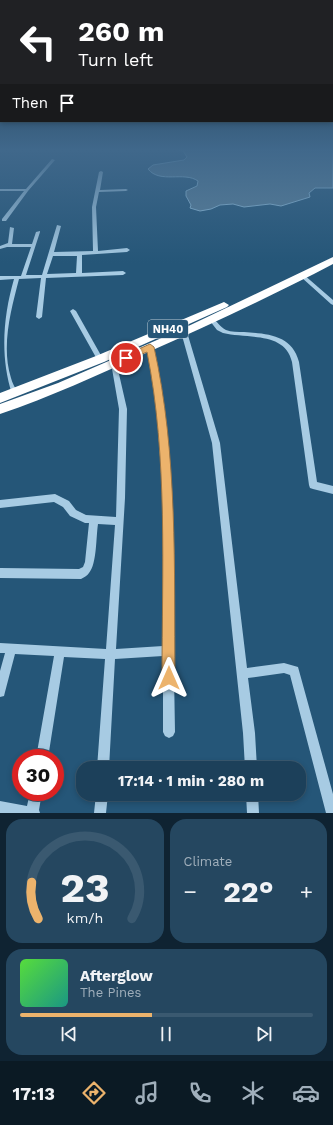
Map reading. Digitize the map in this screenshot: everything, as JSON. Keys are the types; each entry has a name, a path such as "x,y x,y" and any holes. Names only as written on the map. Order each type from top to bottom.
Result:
{"highway":[{"name":"NH40","path":"9,397 62,386 212,320 304,276 332,260"},
{"name":"NH40","path":"0,409 9,397 248,294 332,260"}],"street":[{"path":"96,253 94,207 98,188"},
{"path":"0,190 28,190"},
{"path":"4,220 28,190"},
{"path":"97,191 126,190"},
{"path":"39,317 44,276 59,226"},
{"path":"8,246 10,244 12,228"},
{"path":"9,397 4,362 6,318 38,232"},
{"path":"0,248 8,246 34,245"},
{"path":"50,254 80,254 128,250"},
{"path":"79,275 80,254"},
{"path":"0,278 123,274"},
{"path":"304,276 333,304"},
{"path":"73,311 100,359"},
{"path":"212,320 224,332 278,340 290,349 294,356 297,372 313,485 333,490"},
{"path":"184,332 216,443 249,733 251,761"},
{"path":"150,347 158,387 167,498 169,732"},
{"path":"103,761 119,521 123,409 114,363"},
{"path":"0,504 55,498 66,504 73,513 85,519 119,521"},
{"path":"0,573 81,574 86,570 89,562 94,520"},
{"path":"0,648 111,654 168,651"},
{"path":"0,692 11,648"},
{"path":"44,749 60,651"},
{"path":"242,674 284,668 294,671 332,813"},
{"path":"0,807 33,813 35,801"},
{"path":"100,813 101,801"},
{"path":"252,801 253,813"}],"water":[{"path":"193,188 333,188 315,188 309,193 310,197 281,206 270,204 244,207 233,204 220,205 211,209 200,211 190,208 191,205 186,196 186,191"}],"route":[{"path":"126,358 150,347 158,387 167,498 169,678"}]}
